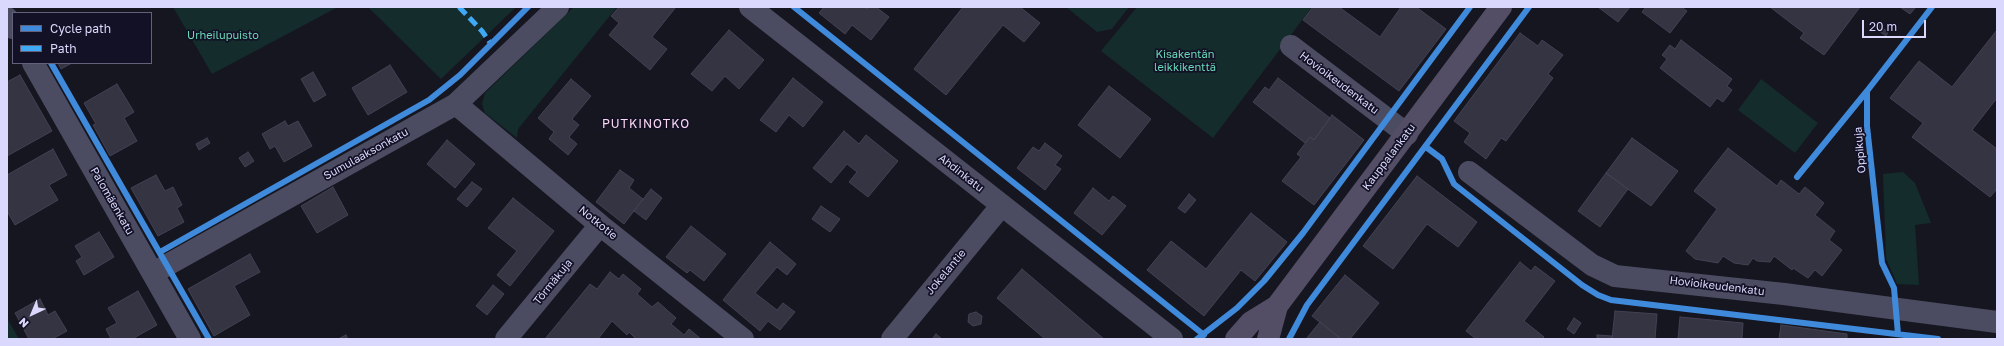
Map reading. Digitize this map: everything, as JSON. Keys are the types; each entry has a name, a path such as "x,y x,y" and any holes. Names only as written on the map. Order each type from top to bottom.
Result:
{"main road":[{"name":"Kauppalankatu","path":"1236,339 1251,322 1277,306 1501,7"},
{"name":"Kauppalankatu","path":"1268,339 1277,306"}],"street":[{"name":"Sumulaaksonkatu","path":"153,273 456,104 558,7"},
{"name":"Ahdinkatu","path":"750,7 1172,339"},
{"name":"Hovioikeudenkatu","path":"1290,46 1407,134"},
{"name":"Palomäenkatu","path":"34,64 190,339"},
{"name":"Notkotie","path":"456,104 600,225 743,339"},
{"name":"Hovioikeudenkatu","path":"1469,172 1592,265 1615,276 1784,294 1997,322"},
{"name":"Jokelantie","path":"892,339 1002,205"},
{"name":"Törmäkuja","path":"506,339 600,225"}],"green space":[{"name":"Urheilupuisto","path":"173,7 338,7 212,74"},
{"path":"368,7 516,7 441,79"},
{"path":"574,7 617,7 518,129 517,138 485,113 482,104 485,93"},
{"path":"1066,7 1129,7 1112,29 1097,32"},
{"name":"Kisakentän leikkikenttä","path":"1137,7 1312,7 1213,138 1101,51"},
{"path":"1761,79 1818,123 1795,153 1738,110"},
{"path":"1903,172 1915,183 1931,223 1915,225 1919,285 1897,284 1886,258 1883,174"},
{"path":"7,318 19,339 7,339"}],"building":[{"path":"619,7 676,7 652,37 667,49 650,70 609,35 619,23 611,16"},
{"path":"824,7 865,7 867,9 868,7 876,7 889,17 871,40 852,25 845,34 819,13"},
{"path":"963,7 1020,7 1040,23 1024,42 1003,25 946,95 914,69"},
{"path":"1313,7 1339,7 1380,37 1401,7 1416,7 1446,29 1399,91 1303,20"},
{"path":"1598,7 1630,7 1618,22"},
{"path":"1646,7 1681,7 1687,11 1670,33 1642,12"},
{"path":"1770,7 1860,7 1824,55 1800,38 1804,33"},
{"path":"1900,7 1916,7 1910,14"},
{"path":"1876,23 1888,32 1886,36 1873,27"},
{"path":"729,30 764,60 739,89 725,76 712,91 691,74"},
{"path":"1997,30 1997,98 1972,130 1997,149 1997,189 1990,197 1912,137 1923,123 1890,98 1919,61 1952,87"},
{"path":"1520,33 1538,46 1542,40 1563,55 1548,74 1553,78 1506,141 1501,138 1486,159 1464,142 1470,133 1454,121"},
{"path":"1681,40 1732,79 1727,86 1732,90 1723,102 1717,98 1710,107 1660,68 1667,59 1662,55 1670,45 1675,49"},
{"path":"58,64 70,64 61,69"},
{"path":"390,65 407,92 368,115 352,88"},
{"path":"313,72 326,95 314,102 301,79"},
{"path":"20,75 52,131 7,156 7,82"},
{"path":"793,78 823,102 803,127 789,115 776,132 760,120"},
{"path":"1278,78 1330,118 1314,140 1310,137 1305,143 1253,102 1265,87 1269,90"},
{"path":"571,79 591,96 572,119 579,125 569,137 577,144 568,155 549,139 554,132 538,118"},
{"path":"117,84 134,112 124,118 137,141 110,156 93,125 96,124 84,103"},
{"path":"1109,86 1151,119 1120,158 1078,125"},
{"path":"1332,115 1364,140 1314,205 1282,181 1301,157 1297,154 1310,137 1314,140"},
{"path":"285,121 288,126 298,121 312,146 284,162 275,146 270,149 262,134"},
{"path":"844,131 859,144 866,135 898,161 868,197 849,182 857,172 847,164 831,183 813,168"},
{"path":"207,138 210,143 199,150 196,144"},
{"path":"1632,138 1678,171 1651,206 1606,173"},
{"path":"447,140 475,164 455,188 427,164"},
{"path":"1045,143 1062,156 1055,165 1061,169 1045,190 1017,168 1033,147 1039,151"},
{"path":"1728,148 1777,186 1781,180 1799,194 1805,187 1824,203 1815,215 1835,231 1829,240 1842,250 1822,276 1815,270 1808,278 1793,268 1792,270 1774,256 1770,262 1757,261 1753,258 1748,265 1734,263 1723,256 1718,263 1695,259 1686,251 1717,209 1694,191"},
{"path":"53,149 67,175 49,185 58,200 15,225 7,211 7,175"},
{"path":"248,152 254,161 245,167 239,158"},
{"path":"620,170 634,180 629,188 643,199 624,224 596,202"},
{"path":"1606,173 1628,189 1600,227 1578,211"},
{"path":"156,175 165,191 173,187 182,205 177,208 184,222 158,236 131,188"},
{"path":"1417,176 1477,222 1458,247 1427,224 1393,269 1363,246"},
{"path":"472,182 482,189 467,207 457,199"},
{"path":"333,187 348,215 317,233 301,206"},
{"path":"1093,188 1109,201 1113,196 1126,206 1102,235 1074,213"},
{"path":"651,189 662,198 646,220 634,211"},
{"path":"1189,194 1196,200 1185,213 1178,208"},
{"path":"513,198 554,231 510,286 497,275 517,251 488,228"},
{"path":"821,206 840,219 830,232 812,219"},
{"path":"1251,213 1287,242 1255,281 1241,270 1204,316 1147,270 1171,241 1206,269"},
{"path":"691,226 726,254 704,281 690,270 687,273 666,257"},
{"path":"99,232 114,257 84,275 76,261 82,257 75,246"},
{"path":"770,242 796,264 787,275 777,267 755,293 777,310 783,303 795,312 780,330 768,321 760,331 723,300"},
{"path":"250,254 260,272 234,286 250,315 214,336 188,289"},
{"path":"1520,262 1531,271 1535,266 1555,281 1524,321 1544,337 1542,339 1476,339 1466,331"},
{"path":"1022,269 1104,339 1045,339 997,298"},
{"path":"610,272 619,279 623,274 641,289 637,294 652,307 658,302 676,318 671,324 684,335 689,329 701,339 636,339 629,332 627,335 612,321 598,339 545,339 590,284 597,289"},
{"path":"1345,275 1379,303 1350,339 1341,339 1312,316"},
{"path":"493,285 504,294 487,315 476,306"},
{"path":"138,291 157,325 132,339 111,339 106,329 117,323 108,308"},
{"path":"40,299 48,315 55,311 67,331 52,339 29,339 15,313"},
{"path":"1615,311 1657,314 1655,339 1612,339"},
{"path":"976,312 982,316 981,324 973,326 968,322 969,314"},
{"path":"1680,317 1743,323 1742,339 1678,339"},
{"path":"1574,318 1581,323 1574,334 1567,329"},
{"path":"1320,322 1341,339 1306,339"},
{"path":"1781,325 1847,334 1847,339 1779,339"},
{"path":"936,334 942,339 932,339"},
{"path":"346,335 348,339 338,339"},
{"path":"1597,335 1612,336 1612,339 1597,339"}],"marked path":[{"path":"459,7 482,31 491,44"}],"cycle path":[{"path":"160,252 429,100 460,75 528,7"},
{"path":"794,7 1204,335"},
{"path":"1197,339 1237,308 1264,281 1303,233 1470,7"},
{"path":"1289,339 1307,305 1529,7"},
{"name":"Oppikuja","path":"1898,334 1894,288 1882,263 1867,126 1867,91 1932,7"},
{"path":"52,64 209,339"},
{"path":"1797,177 1867,91"},
{"path":"1426,147 1442,159 1454,184 1582,285 1598,295 1611,300 1938,339"}],"district":[{"name":"PUTKINOTKO","path":"646,124"}]}
